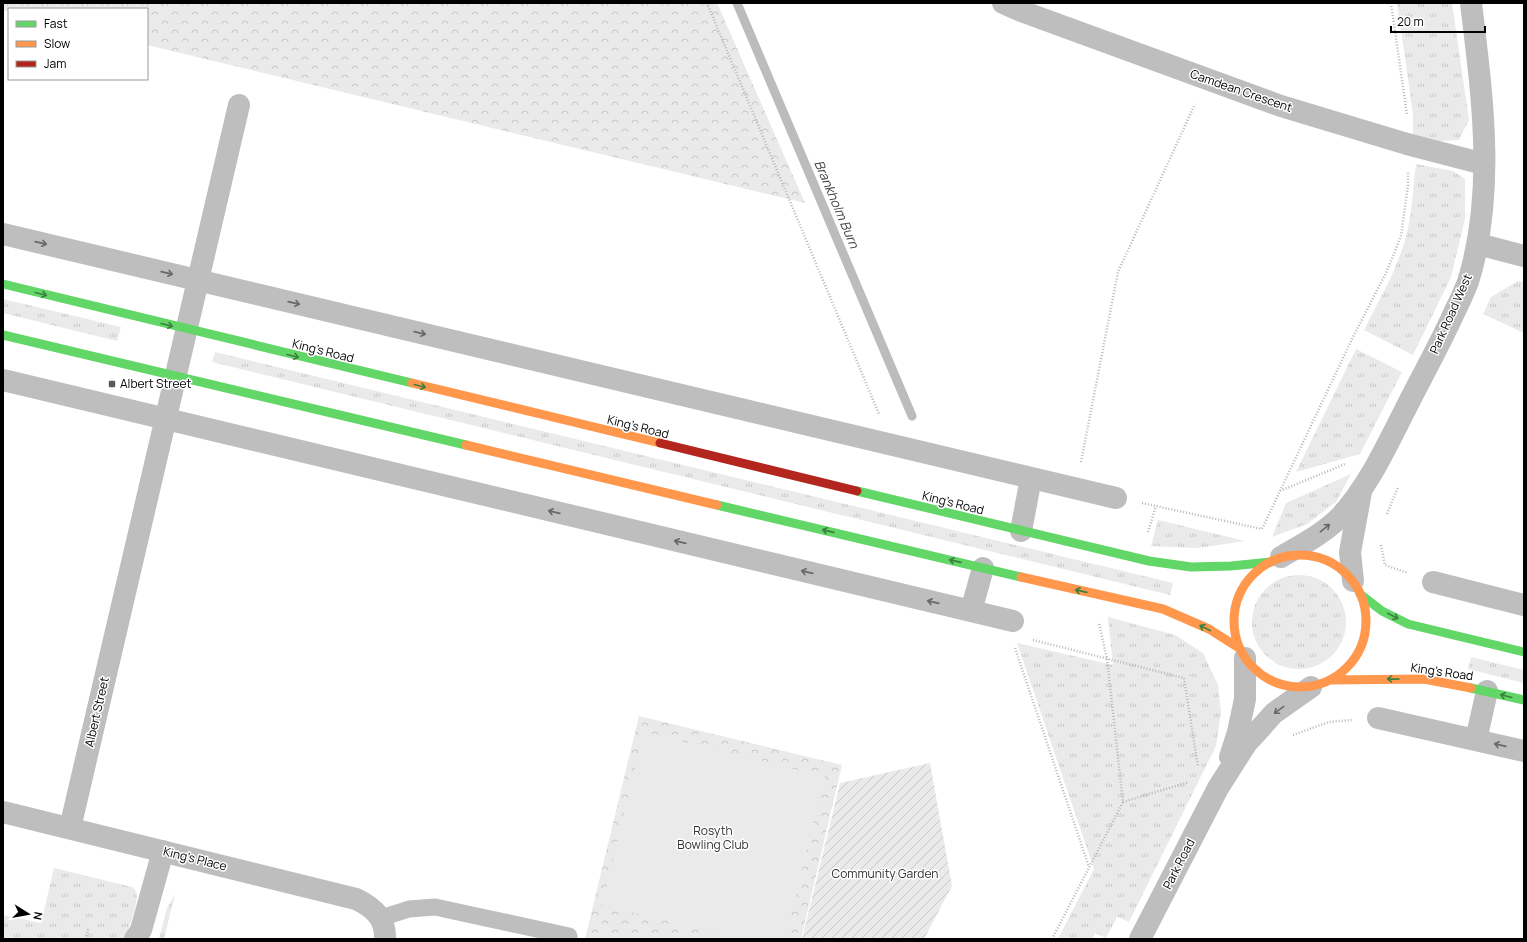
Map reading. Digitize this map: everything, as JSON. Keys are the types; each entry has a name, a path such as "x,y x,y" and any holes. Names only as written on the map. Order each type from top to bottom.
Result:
{"main road":[{"name":"King's Road","path":"3,284 186,330 1149,561 1191,567 1231,566 1304,554 1326,560 1344,571 1356,588 1365,607 1366,629 1360,650 1348,667 1331,680 1311,687 1290,687 1269,681 1251,667 1242,653 1233,626 1235,604 1245,583 1261,567 1276,559"},
{"name":"King's Road","path":"3,335 983,568 1162,609 1209,629 1242,653"},
{"name":"King's Road","path":"1356,588 1382,611 1408,624 1524,652"},
{"name":"King's Road","path":"1331,680 1424,679 1487,691 1524,700"}],"street":[{"name":"Camdean Crescent","path":"1003,3 1021,11 1281,106 1407,144 1484,164"},
{"name":"Park Road West","path":"1276,559 1312,539 1340,517 1362,489 1379,460 1444,335 1467,283 1478,244 1483,203 1484,164 1482,104 1471,3"},
{"name":"Albert Street","path":"70,828 240,104"},
{"path":"3,234 1116,498"},
{"path":"1478,244 1524,256"},
{"path":"3,380 971,611 1011,628"},
{"path":"1020,531 1031,478"},
{"name":"Park Road West","path":"1356,588 1350,552 1362,489"},
{"path":"971,611 983,568"},
{"path":"1433,582 1524,605"},
{"name":"Park Road","path":"1218,788 1238,732 1244,706 1245,699 1242,653"},
{"name":"Park Road","path":"1140,939 1218,788 1246,744 1274,713 1311,687"},
{"path":"1476,740 1487,691"},
{"path":"1378,718 1524,751"},
{"name":"King's Place","path":"3,812 356,899 370,906 383,929"},
{"path":"136,939 141,930 163,851"}],"lane":[{"path":"383,929 409,909 435,907 569,936 569,939"}],"path":[{"path":"707,3 892,444"},
{"path":"1280,491 1353,337 1387,271 1401,236 1408,185 1407,114 1391,3"},
{"path":"1076,488 1118,272 1206,79"},
{"path":"1147,535 1156,506"},
{"path":"1052,939 1123,802 1107,659 1098,622"},
{"path":"1011,628 1107,659 1184,678 1198,771"},
{"path":"1011,628 1090,867"},
{"path":"1286,738 1329,722 1378,718"},
{"path":"1123,802 1192,781"},
{"path":"86,939 88,929"}],"green space":[{"path":"3,3 717,3 805,203 148,45 148,8 8,8 8,12 3,10"},
{"path":"1397,3 1452,3 1469,120 1459,140 1439,141 1413,134 1413,114"},
{"path":"1416,164 1453,171 1465,179 1465,219 1451,277 1413,355 1364,330 1398,261 1406,237 1410,219"},
{"path":"1518,281 1524,282 1524,333 1483,314 1491,297"},
{"path":"3,299 121,327 117,341 3,313"},
{"path":"1356,349 1402,372 1360,454 1296,472"},
{"path":"215,352 1173,583 1170,595 212,362"},
{"path":"1351,474 1336,502 1307,524 1272,537 1286,503"},
{"path":"1158,520 1245,541 1197,548 1151,546"},
{"path":"1299,575 1317,578 1332,589 1343,604 1346,622 1343,640 1332,655 1317,666 1299,669 1281,666 1266,655 1255,640 1252,622 1255,604 1266,589 1281,578"},
{"path":"1108,617 1175,635 1203,653 1218,685 1221,712 1216,746 1129,922 1117,917 1106,938 1095,933 1092,939 1058,939 1094,869 1017,643 1113,665"},
{"path":"1471,657 1524,670 1524,683 1468,669"},
{"name":"Rosyth Bowling Club","path":"639,716 842,765 801,939 585,939"},
{"name":"Rosyth Bowling Club","path":"644,732 825,777 785,939 740,939 602,905"},
{"name":"Community Garden","path":"930,763 952,886 924,939 802,939 840,783"},
{"path":"54,868 133,888 137,896 136,902 133,916 124,939 3,939 3,915 41,923"},
{"path":"175,894 164,939 159,939 167,908"}],"waterway":[{"name":"Brankholm Burn","path":"737,3 912,416"}],"traffic: fast":[{"path":"3,284 412,383"},
{"path":"3,335 466,445"},
{"path":"857,491 1149,561 1191,567 1231,566 1271,562"},
{"path":"717,505 1021,577"},
{"path":"1360,594 1382,611 1408,624 1524,652"},
{"path":"1471,688 1524,700"}],"traffic: slow":[{"path":"412,383 660,443"},
{"path":"466,445 717,505"},
{"path":"1306,555 1325,560 1337,566 1347,574 1355,584 1361,596 1365,608 1366,621 1365,634 1361,646 1355,658 1347,668 1337,676 1325,682 1313,686 1294,687 1275,682 1263,676 1253,668 1245,658 1239,646 1235,634 1234,615 1239,596 1245,584 1253,574 1263,566 1275,560 1287,556 1306,555"},
{"path":"1021,577 1163,609 1209,629 1239,648"},
{"path":"1331,680 1424,679 1471,688"}],"traffic: jam":[{"path":"660,443 857,491"}],"place":[{"name":"Albert Street","path":"112,384"}]}
